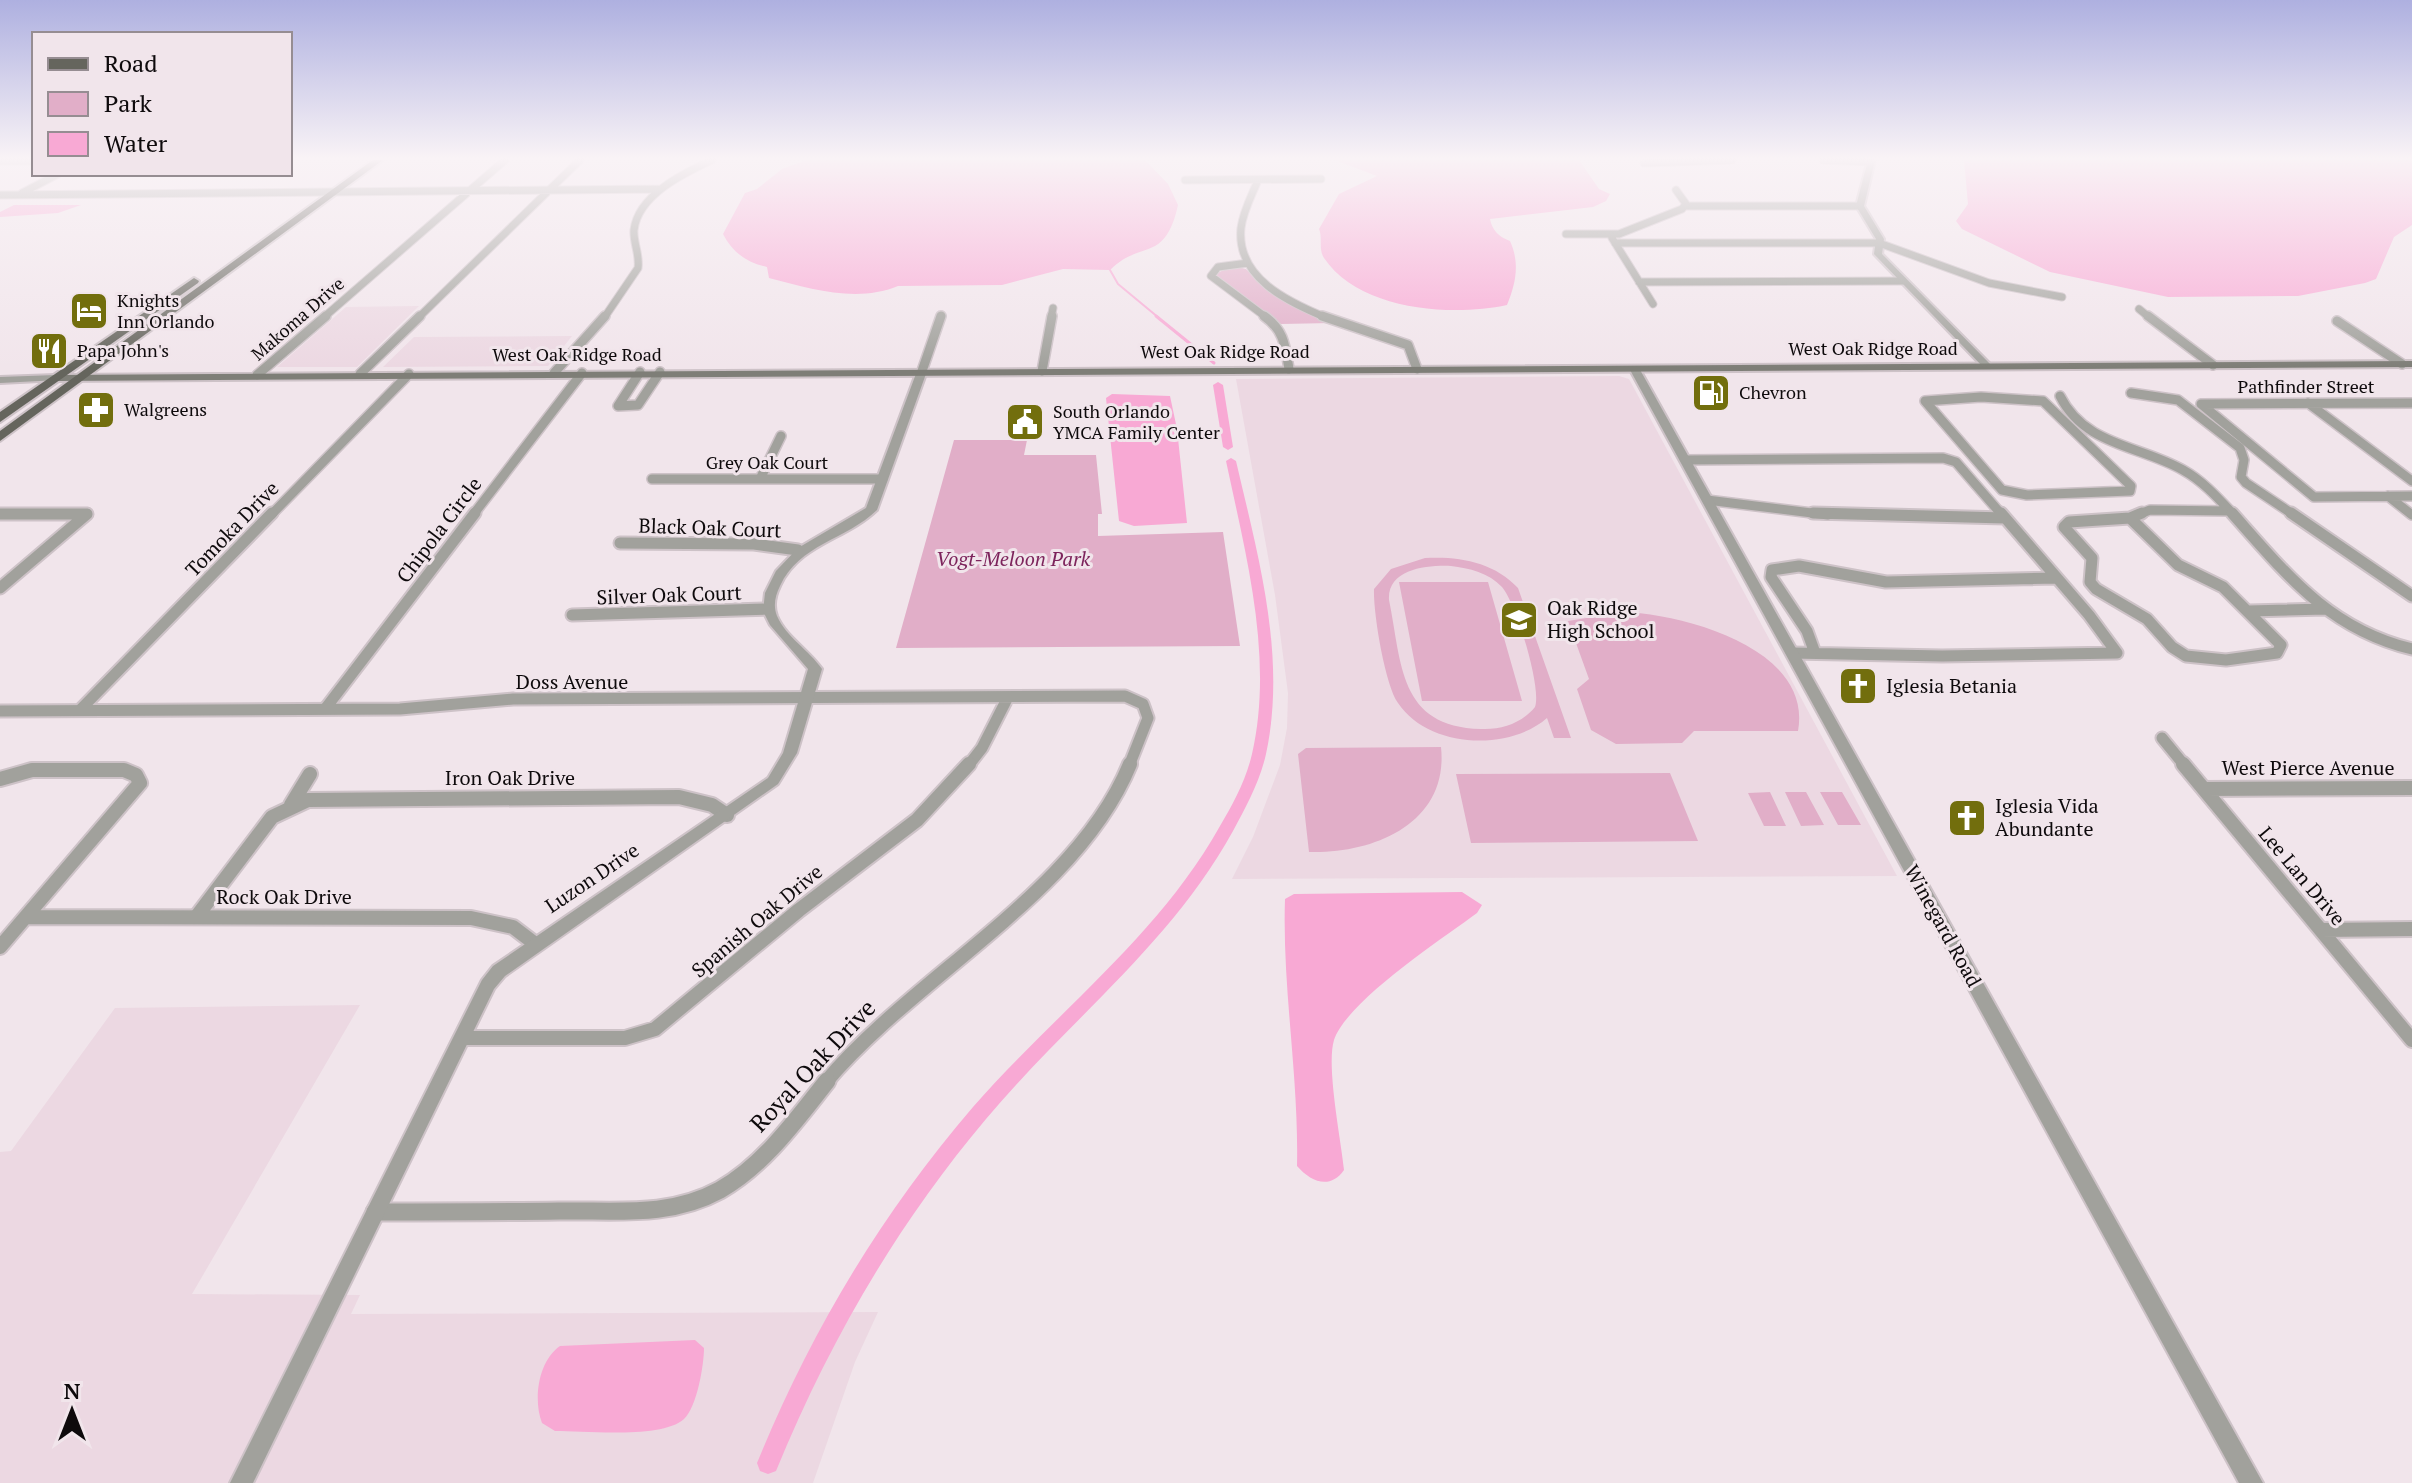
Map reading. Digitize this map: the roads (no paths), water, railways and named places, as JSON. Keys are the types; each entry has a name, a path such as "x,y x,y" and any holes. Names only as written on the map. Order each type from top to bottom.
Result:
{"main road":[{"path":"0,418 267,229"},
{"path":"0,437 284,229"},
{"name":"West Oak Ridge Road","path":"56,378 640,372 2407,364"}],"street":[{"name":"Makoma Drive","path":"257,375 425,229"},
{"path":"360,374 509,229"},
{"path":"554,373 633,278 640,258 635,229"},
{"path":"1243,229 1248,263 1270,289 1287,301 1408,345 1417,369"},
{"path":"1612,239 1634,229"},
{"path":"1875,229 1878,254 1987,366"},
{"path":"1566,234 1612,239 1879,243 1989,283 2062,297"},
{"path":"1612,239 1653,304"},
{"path":"1248,263 1218,267 1212,270 1211,276 1278,326 1283,335 1289,369"},
{"path":"1639,282 1903,281"},
{"path":"1042,371 1053,308"},
{"path":"2139,309 2213,365"},
{"path":"768,609 778,575 798,550 871,510 941,316"},
{"path":"2337,321 2407,364"},
{"name":"Winegard Road","path":"1634,368 2252,1483"},
{"path":"640,372 618,406 638,405 660,372"},
{"name":"Chipola Circle","path":"325,709 582,373"},
{"name":"West Oak Ridge Road","path":"0,374 34,374 38,378"},
{"name":"Tomoka Drive","path":"80,710 409,374"},
{"name":"West Oak Ridge Road","path":"0,380 56,378"},
{"path":"2131,393 2178,400 2240,448 2244,460 2241,477 2246,483 2412,596"},
{"path":"2060,396 2064,407 2095,435 2181,469 2229,511 2303,591 2325,609 2375,642 2412,649"},
{"path":"1981,397 2043,401 2131,486 2126,492 2071,495 2027,495 2002,490 1925,401 1981,397"},
{"path":"2308,403 2412,481"},
{"name":"Pathfinder Street","path":"2388,496 2314,497 2201,404 2412,403"},
{"path":"760,479 781,436"},
{"path":"1685,460 1943,458 1956,462 2057,578 2117,653 1942,656 1792,653"},
{"name":"Grey Oak Court","path":"652,479 883,479"},
{"path":"2388,496 2412,496"},
{"path":"2388,496 2412,515"},
{"path":"1707,500 1833,516 2005,518"},
{"path":"2130,518 2178,565 2223,587 2281,645 2277,653 2262,657 2188,657 2178,652 2146,617 2101,595 2090,582 2094,567 2092,558 2064,527 2069,522 2130,518 2150,510 2229,511"},
{"path":"0,514 87,514 0,588"},
{"name":"Black Oak Court","path":"620,543 754,544 798,550"},
{"path":"1815,653 1807,631 1771,577 1772,570 1799,566 1886,582 2057,578"},
{"name":"Silver Oak Court","path":"572,615 723,613 768,609"},
{"name":"Luzon Drive","path":"241,1483 462,1038 499,971 534,943 773,781 790,753 809,699 815,669 806,654 782,633 768,609"},
{"path":"2249,611 2325,609"},
{"name":"Doss Avenue","path":"0,711 400,709 513,699 1125,696 1143,704"},
{"name":"Spanish Oak Drive","path":"462,1038 625,1038 655,1029 799,910 917,820 952,786 982,748 1008,697"},
{"name":"Royal Oak Drive","path":"375,1212 662,1211 726,1189 758,1162 866,1037 1029,898 1071,853 1098,820 1125,774 1148,718 1143,704"},
{"name":"Lee Lan Drive","path":"2162,738 2412,1040"},
{"path":"0,779 32,770 124,770 136,775 140,783 0,947"},
{"path":"197,916 266,824 291,805 310,774"},
{"name":"West Pierce Avenue","path":"2204,789 2412,788"},
{"name":"Iron Oak Drive","path":"291,805 324,799 679,797 712,805 727,815"},
{"name":"Rock Oak Drive","path":"26,917 471,918 513,927 534,943"},
{"path":"2321,930 2412,929"}],"water":[{"path":"726,229 1170,229 1159,243 1121,261 1110,270 1063,269 1002,285 898,286 850,294 769,278 767,267 741,256 723,234"},
{"path":"1319,229 1494,229 1510,241 1516,265 1515,281 1507,305 1459,310 1407,306 1359,289 1340,275 1324,258"},
{"path":"1962,229 2406,229 2394,237 2376,279 2298,296 2168,297 2050,272"},
{"path":"1112,394 1170,396 1177,429 1187,523 1134,526 1119,521 1106,398"},
{"path":"1462,892 1482,905 1477,913 1376,990 1342,1024 1334,1040 1332,1067 1344,1170 1327,1182 1314,1180 1297,1166 1285,899 1294,894"},
{"path":"695,1340 704,1348 699,1385 689,1413 673,1425 642,1432 604,1432 555,1431 542,1423 538,1403 539,1382 547,1361 560,1346"}],"waterway":[{"path":"1110,270 1118,284 1159,318"},
{"path":"1156,316 1214,363"},
{"path":"1218,385 1228,447"},
{"path":"768,1463 815,1357 843,1306 906,1208 1015,1072 1160,925 1210,859 1243,797 1259,754 1265,718 1265,644 1254,570 1231,461"}],"place":[{"name":"Knights Inn Orlando","path":"89,311"},
{"name":"Papa John's","path":"49,351"},
{"name":"Chevron","path":"1711,393"},
{"name":"Walgreens","path":"96,410"},
{"name":"South Orlando YMCA Family Center","path":"1025,422"},
{"name":"Oak Ridge High School","path":"1519,620"},
{"name":"Iglesia Betania","path":"1858,686"},
{"name":"Iglesia Vida Abundante","path":"1967,818"}],"park label":[{"name":"Vogt-Meloon Park","path":"1013,559"}]}
